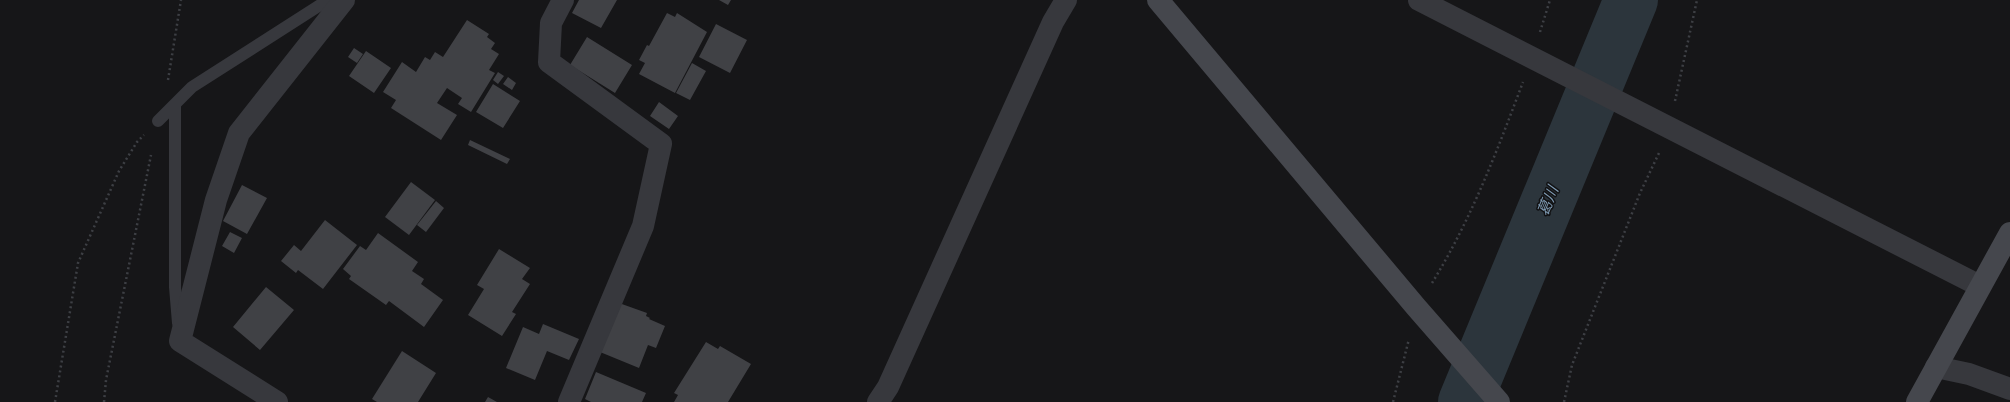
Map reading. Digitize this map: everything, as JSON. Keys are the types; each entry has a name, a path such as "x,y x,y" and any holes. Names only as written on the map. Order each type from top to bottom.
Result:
{"street":[{"path":"277,402 180,340 216,200 239,133 344,0"},
{"path":"563,0 551,23 549,62 661,144 643,226 569,402"},
{"path":"878,402 888,387 1050,30 1066,0"},
{"path":"1158,0 1416,307 1499,402"},
{"path":"1418,0 1980,286"},
{"path":"1917,402 2010,234"},
{"path":"1936,367 1969,374 2010,389"}],"lane":[{"path":"158,121 192,86 328,0"},
{"path":"175,104 175,287 180,340"}],"path":[{"path":"104,402 106,380 158,121 168,79 181,0"},
{"path":"1393,402 1416,307 1451,252 1492,164 1532,58 1550,0"},
{"path":"1564,402 1572,365 1597,300 1640,193 1670,129 1680,73 1697,0"},
{"path":"55,402 78,263 119,171 137,142 158,121"}],"building":[{"path":"579,0 617,0 601,28 572,13"},
{"path":"719,0 731,0 728,5"},
{"path":"667,13 675,17 677,13 707,32 675,93 639,74 645,63 639,60 647,45 649,46"},
{"path":"467,20 489,34 487,37 495,43 491,49 499,54 489,70 495,73 471,112 458,104 462,98 447,88 437,103 457,115 441,140 391,108 396,100 383,92 402,62 416,72 425,57 430,60 435,52 443,57"},
{"path":"716,24 747,40 730,73 699,57"},
{"path":"587,37 632,65 615,93 570,65"},
{"path":"354,48 363,54 357,63 348,57"},
{"path":"366,51 391,68 374,93 349,76"},
{"path":"692,63 706,71 690,100 676,93"},
{"path":"498,72 504,76 498,84 493,80"},
{"path":"508,77 516,83 512,90 503,84"},
{"path":"493,84 520,101 503,128 476,112"},
{"path":"659,102 678,116 669,129 650,116"},
{"path":"470,140 510,159 507,164 468,145"},
{"path":"411,182 435,200 409,235 385,217"},
{"path":"242,185 267,198 247,234 223,221"},
{"path":"436,201 444,208 426,232 417,225"},
{"path":"325,220 357,245 323,289 298,270 296,273 281,261 294,245 301,251"},
{"path":"230,232 242,238 234,253 222,246"},
{"path":"378,233 418,262 412,271 424,279 421,284 443,300 424,327 389,301 386,305 349,279 351,276 343,269 360,246 366,250"},
{"path":"499,249 530,268 522,279 530,284 512,312 516,314 502,336 468,315 484,289 477,285"},
{"path":"266,287 294,310 260,350 233,327"},
{"path":"619,303 647,313 646,316 650,318 649,319 665,326 656,348 648,345 639,368 600,352"},
{"path":"543,324 579,339 569,360 547,351 535,380 506,368 523,327 539,334"},
{"path":"706,342 718,349 720,346 751,364 728,402 674,402 678,395 674,393"},
{"path":"402,351 436,373 418,402 377,402 372,399"},
{"path":"596,372 646,393 642,402 591,402 585,399"},
{"path":"488,397 497,402 485,402"}],"waterway":[{"name":"葛川","path":"1465,402 1631,0"}]}
